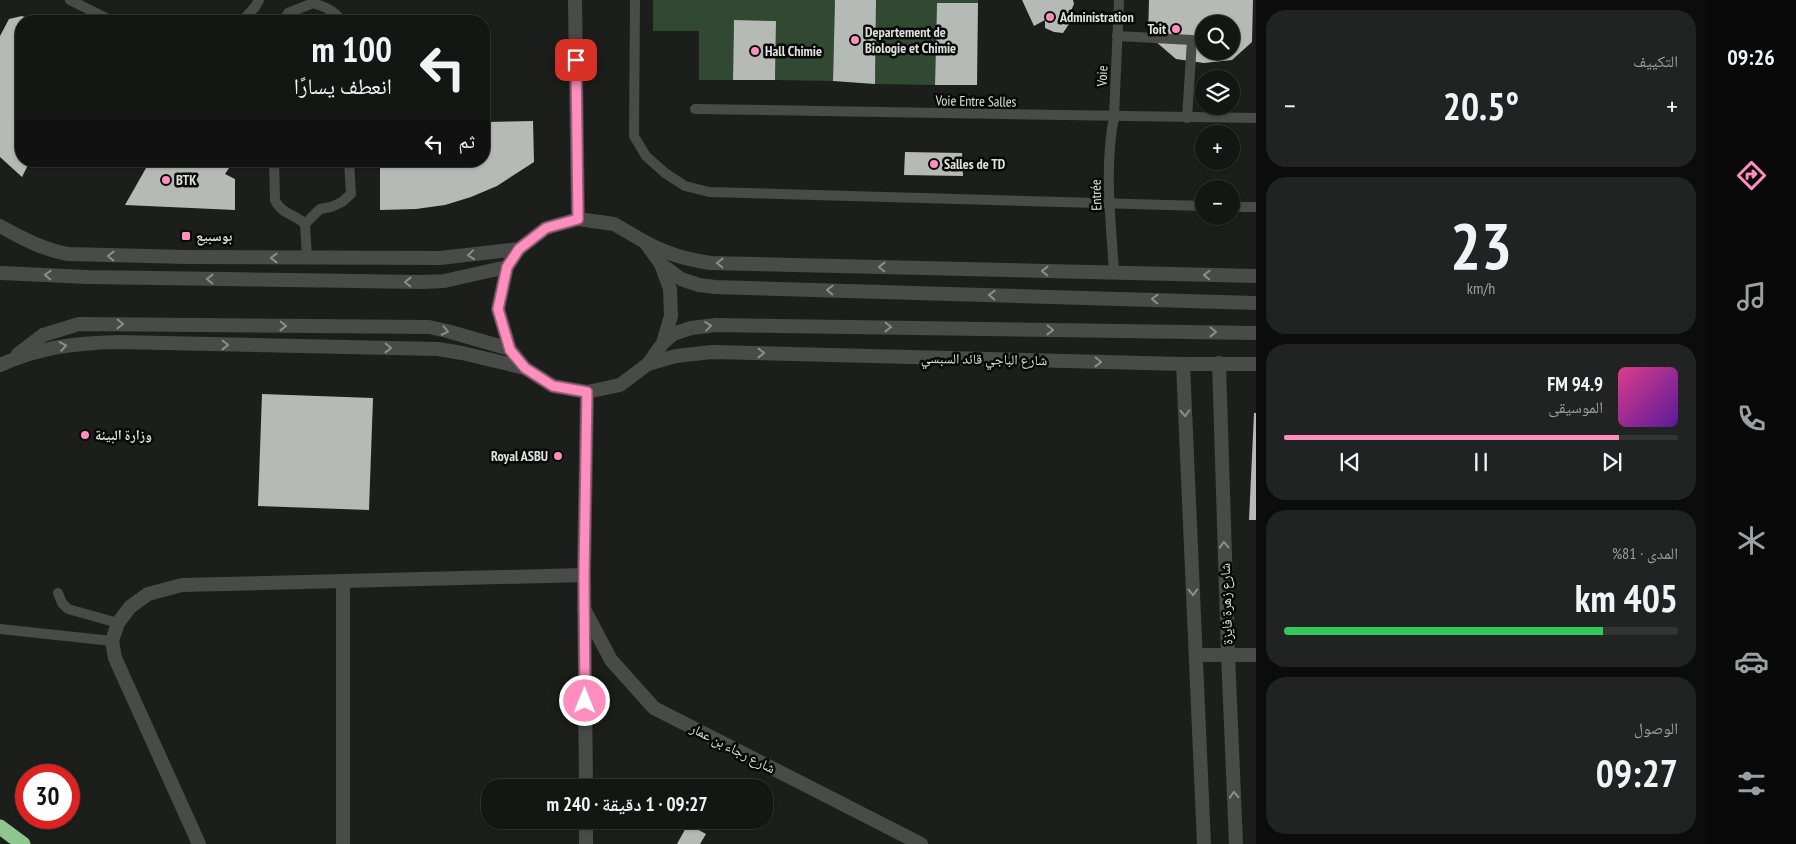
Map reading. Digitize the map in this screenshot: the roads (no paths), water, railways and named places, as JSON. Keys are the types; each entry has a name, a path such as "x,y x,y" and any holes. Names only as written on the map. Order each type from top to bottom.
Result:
{"highway":[{"path":"0,827 23,844"},
{"path":"0,838 11,844"}],"street":[{"path":"576,0 578,219"},
{"path":"1256,276 710,263 687,260 666,253 614,224 578,219 546,228 519,249 507,267 498,309 510,350 525,368 553,386 587,392 620,385 648,364 663,343 673,334 691,328 716,325 1256,333"},
{"path":"0,226 55,252 68,254 440,258 519,249"},
{"path":"645,242 661,264 670,290 671,316 663,343"},
{"path":"661,264 681,279 699,285 716,287 1256,303"},
{"path":"0,273 98,277 422,282 444,281 507,267"},
{"path":"6,362 43,335 79,324 429,327 510,350"},
{"path":"6,362 42,349 81,343 118,342 438,349 525,368"},
{"name":"شارع الباجي قائد السبسي","path":"648,364 676,356 712,352 1183,364 1256,364"},
{"name":"شارع زهرة فايزة","path":"1219,363 1236,844"},
{"path":"1183,364 1204,844"},
{"path":"586,779 584,576 587,392"},
{"path":"199,844 115,658 112,641 118,622 130,607 148,594 182,585 584,576"},
{"path":"343,582 343,844"},
{"name":"شارع رجاء بن عمار","path":"584,609 611,660 654,708 921,844"},
{"path":"1196,655 1256,655"},
{"path":"586,829 586,844"}],"lane":[{"path":"70,0 100,15"},
{"path":"248,15 259,0"},
{"path":"635,0 634,136 646,156 665,173 685,186 709,192 1195,206"},
{"path":"1119,0 1117,36 1192,40 1186,118"},
{"path":"287,15 313,3 339,15"},
{"name":"Voie","path":"1114,117 1117,36"},
{"name":"Voie Entre Salles","path":"695,109 1256,118"},
{"name":"Entrée","path":"1114,117 1109,168 1114,272"},
{"path":"274,167 275,200 284,212 304,224 307,258"},
{"path":"304,224 320,210 331,208 351,194 350,167"},
{"path":"1240,207 1256,207"},
{"path":"58,593 62,603 68,609 118,622"},
{"path":"0,629 112,641"}],"place":[{"name":"Administration","path":"1050,17"},
{"name":"Toit","path":"1176,29"},
{"name":"Departement de Biologie et Chimie","path":"855,40"},
{"name":"Hall Chimie","path":"755,51"},
{"name":"Salles de TD","path":"934,164"},
{"name":"BTK","path":"166,180"},
{"name":"بوسبيع","path":"186,236"},
{"name":"وزارة البيئة","path":"85,435"},
{"name":"Royal ASBU","path":"558,456"}]}
